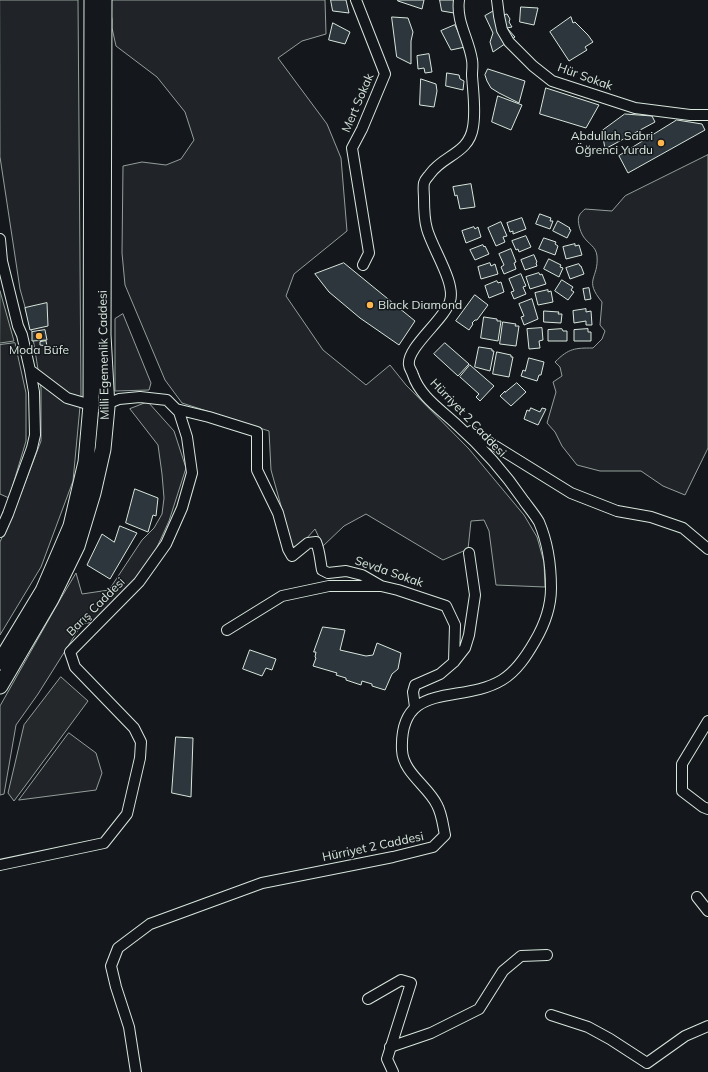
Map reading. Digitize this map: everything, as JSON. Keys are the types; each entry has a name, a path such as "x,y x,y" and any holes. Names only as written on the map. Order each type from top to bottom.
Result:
{"highway":[{"name":"Milli Egemenlik Caddesi","path":"0,662 43,591 71,526 86,462 91,405 92,0"},
{"name":"Milli Egemenlik Caddesi","path":"0,686 51,599 76,546 93,493 103,449 107,404 103,335 104,0"}],"street":[{"name":"Mert Sokak","path":"356,0 384,74 362,130 352,148 369,253 363,265"},
{"name":"Hürriyet 2 Caddesi","path":"136,1072 129,1027 111,966 118,948 150,924 262,883 393,857 433,847 445,835 437,806 426,789 406,766 402,754 402,732 406,719 411,710 426,700 489,686 503,680 528,654 544,626 549,609 551,570 547,547 538,520 514,486 480,446 434,404 420,389 408,364 410,357 429,329 442,315 451,300 448,276 440,262 427,229 424,208 424,182 434,168 462,150 469,141 473,127 472,59 458,10 459,0"},
{"name":"Hür Sokak","path":"497,0 498,16 502,30 510,42 533,66 552,81 635,108 690,115 708,115"},
{"path":"0,239 4,268 18,326 22,335 34,392 35,435 32,448 0,532"},
{"path":"30,370 67,398 91,405"},
{"path":"107,404 119,399 140,397 167,400 176,409"},
{"name":"Sevda Sokak","path":"176,409 210,417 257,432 257,470 278,513 288,550 292,556 308,543 316,542 320,551 322,570 328,573 346,571 362,575 381,586 446,606 455,625 454,662"},
{"name":"Barış Caddesi","path":"0,865 104,843 128,814 140,758 141,742 134,728 75,667 70,652 139,582 166,544 182,508 192,473 187,437 179,412 176,409"},
{"path":"446,415 572,493 617,511 651,517 683,528 708,549"},
{"path":"415,707 413,692 415,685 440,674 454,662 464,648 468,635 475,595 469,553"},
{"path":"227,630 282,596 329,586 381,586"},
{"path":"708,721 682,764 682,791 703,807 708,808"},
{"path":"698,897 708,911"},
{"path":"390,1047 431,1033 479,1009 503,972 521,956 547,955"},
{"path":"368,999 401,980 411,983 387,1059 393,1072"},
{"path":"551,1015 588,1027 610,1039 647,1063 685,1036 708,1026"}],"shaded area":[{"path":"0,0 78,0 81,396 73,481 41,567 0,635 0,542 22,491 41,441 41,388 32,332 20,289 0,157"},
{"path":"109,0 325,0 326,34 302,41 278,58 327,124 341,158 347,231 294,274 286,296 323,350 366,385 390,365 406,385 469,449 524,515 537,537 544,562 545,587 496,585 489,531 484,520 471,521 468,549 443,560 366,514 344,526 323,546 315,529 297,549 292,545 271,470 269,431 182,403 165,380 125,285 122,253 123,166 142,162 166,165 181,159 194,140 185,112 157,77 116,46 112,28"},
{"path":"708,155 708,448 685,495 663,486 641,471 600,471 577,465 562,446 555,432 547,423 556,392 553,382 562,376 560,367 555,362 568,351 581,348 593,348 602,339 605,331 600,325 602,302 593,288 597,256 593,247 582,234 578,218 579,215 585,209 612,211 625,196"},
{"path":"0,291 14,341 0,343"},
{"path":"123,314 151,383 149,390 115,391 115,319"},
{"path":"15,343 26,393 26,441 9,498 0,494 0,345"},
{"path":"148,402 174,431 186,468 169,521 153,556 135,580 94,622 82,624 38,694 16,725 4,794 0,795 0,706 61,598 76,573 82,594 109,590 142,540 154,528 162,514 164,498 158,445 130,409"},
{"path":"61,677 88,701 14,801 8,793 24,725"},
{"path":"69,733 96,753 102,773 96,790 19,800"}],"building":[{"path":"331,0 346,0 349,13 333,11"},
{"path":"398,0 424,0 422,9"},
{"path":"440,0 456,0 454,13 442,11"},
{"path":"521,7 538,8 534,25 520,22"},
{"path":"499,8 503,15 507,14 510,19 509,22 512,27 507,28 515,37 493,52 490,42 493,33 485,16"},
{"path":"392,17 408,18 413,32 411,41 411,64 397,57"},
{"path":"571,17 573,23 575,22 593,42 585,47 587,50 569,61 550,32"},
{"path":"333,23 350,32 345,44 329,40"},
{"path":"455,25 465,47 451,50 441,31"},
{"path":"429,54 432,72 425,73 424,68 418,69 417,56"},
{"path":"488,69 525,81 519,103 491,88 485,75"},
{"path":"447,73 459,75 460,79 464,81 463,90 446,86"},
{"path":"421,79 436,84 437,91 434,107 420,105"},
{"name":"Abdullah Sabri Öğrenci Yurdu","path":"546,88 599,105 586,128 540,114"},
{"path":"498,96 522,105 511,130 492,122"},
{"name":"Abdullah Sabri Öğrenci Yurdu","path":"625,114 652,116 655,122 605,149 602,131"},
{"name":"Abdullah Sabri Öğrenci Yurdu","path":"677,120 702,124 705,130 628,173 619,156"},
{"path":"471,184 475,207 460,209 457,195 455,196 453,187"},
{"path":"540,214 551,218 550,221 553,221 550,229 536,224"},
{"path":"522,218 526,229 513,234 513,231 510,232 507,223"},
{"path":"558,221 570,228 569,229 571,230 567,238 553,231"},
{"path":"501,222 507,236 503,237 505,242 496,246 488,228"},
{"path":"474,227 475,229 478,227 481,237 466,243 462,231"},
{"path":"526,236 531,247 519,252 518,249 516,250 512,241"},
{"path":"544,238 556,242 555,244 558,246 555,255 539,249"},
{"path":"575,244 575,246 579,245 582,255 566,259 563,247"},
{"path":"483,245 489,254 475,260 470,250"},
{"path":"511,249 516,262 514,263 516,269 504,274 501,267 504,265 499,254"},
{"path":"534,255 537,266 525,270 521,260"},
{"path":"549,259 561,265 560,267 563,268 559,277 544,269"},
{"name":"Black Diamond","path":"344,263 415,321 399,345 360,318 329,292 315,274"},
{"path":"490,263 491,266 495,264 498,274 481,279 478,267"},
{"path":"579,264 584,274 570,279 566,268"},
{"path":"539,273 540,275 542,274 546,284 530,289 526,277"},
{"path":"521,274 526,286 523,287 526,294 514,299 511,292 514,291 509,279"},
{"path":"562,280 573,287 571,290 574,292 568,300 555,291"},
{"path":"497,281 498,283 501,282 504,292 489,298 485,286"},
{"path":"589,288 591,299 585,300 583,289"},
{"path":"548,290 548,292 551,291 553,302 538,305 535,293"},
{"path":"475,295 488,305 477,320 472,323 473,324 469,330 456,321"},
{"path":"532,299 538,319 524,325 521,317 524,316 519,304"},
{"path":"47,303 48,326 30,330 25,308"},
{"path":"586,309 586,312 591,311 592,325 586,325 586,321 574,323 573,311"},
{"path":"544,311 559,312 558,314 562,314 561,323 544,322"},
{"path":"484,317 501,321 498,341 481,338"},
{"path":"503,322 516,324 515,326 519,326 516,346 500,344"},
{"path":"542,328 543,340 539,341 540,348 529,349 527,329"},
{"path":"562,329 563,331 567,331 567,341 548,341 548,330"},
{"path":"588,329 588,332 591,332 591,341 574,341 574,330"},
{"name":"Moda Büfe","path":"45,330 47,340 32,341 32,332"},
{"path":"46,341 47,346 40,345 40,342"},
{"path":"445,343 469,364 458,376 434,354"},
{"path":"479,347 492,349 492,351 494,351 490,371 475,367"},
{"path":"497,352 511,355 511,357 513,357 509,377 493,374"},
{"path":"529,358 544,362 541,375 539,375 537,381 521,376 523,370 525,371"},
{"path":"470,365 494,386 480,401 476,397 479,394 460,377"},
{"path":"517,383 526,392 511,406 500,396"},
{"path":"531,408 540,412 542,408 546,409 538,425 524,419 527,410 529,411"},
{"path":"135,489 158,498 156,516 153,515 148,532 126,523"},
{"path":"120,526 137,533 110,579 87,565 102,534 114,542"},
{"path":"323,627 345,630 340,650 366,656 373,655 377,643 401,653 398,669 392,674 385,690 362,681 361,685 346,680 346,678 336,675 337,673 313,666 316,658 316,652 314,652"},
{"path":"250,650 276,659 272,670 266,668 262,676 243,669"},
{"path":"176,737 193,738 191,797 172,793"}],"place":[{"name":"Abdullah Sabri Öğrenci Yurdu","path":"661,143"},
{"name":"Black Diamond","path":"370,305"},
{"name":"Moda Büfe","path":"39,336"}]}
